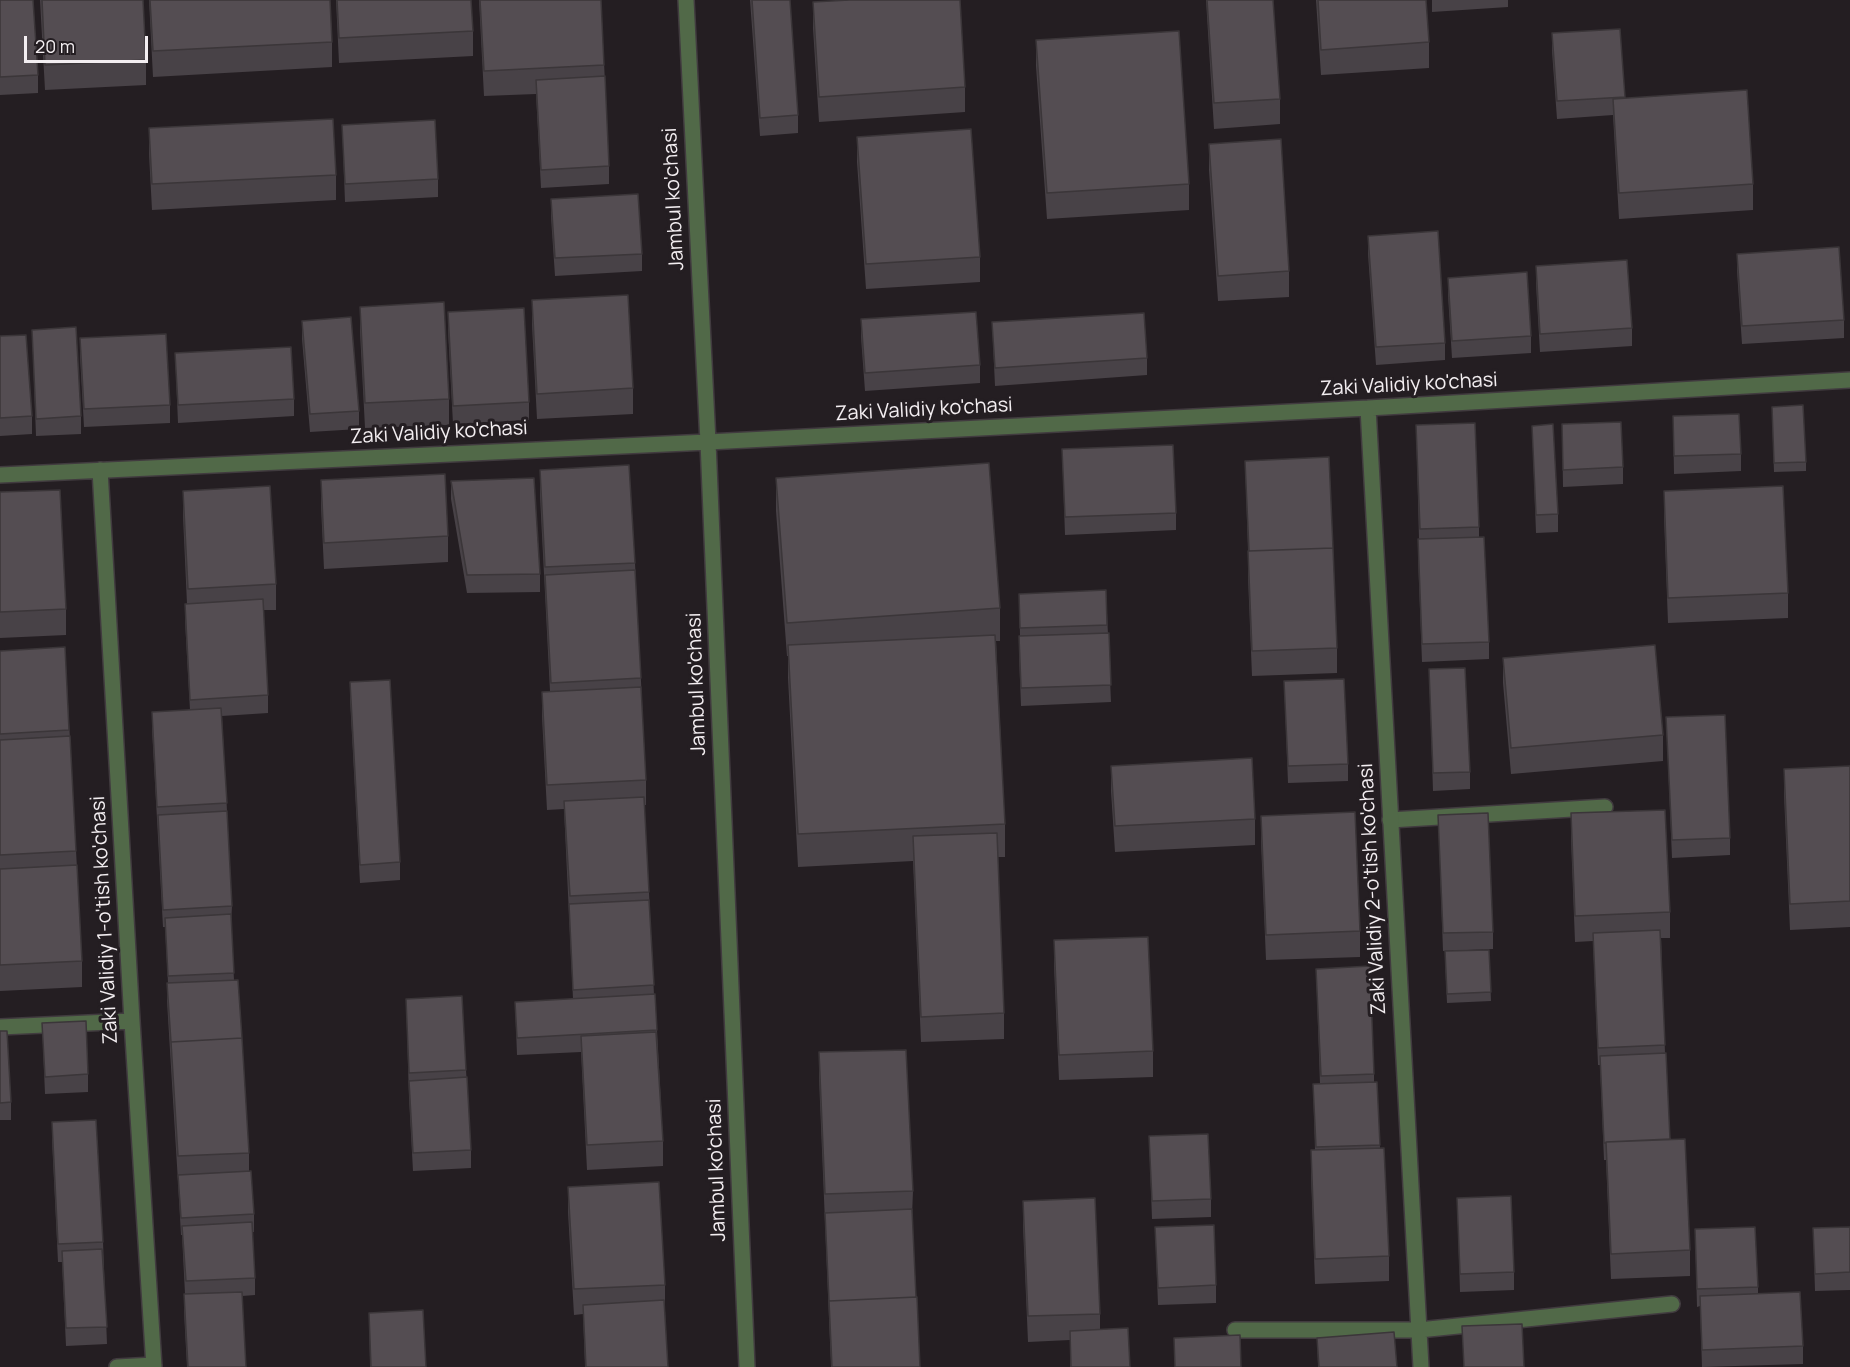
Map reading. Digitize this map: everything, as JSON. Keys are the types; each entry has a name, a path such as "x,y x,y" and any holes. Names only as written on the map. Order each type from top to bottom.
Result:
{"street":[{"name":"Jambul ko'chasi","path":"686,0 708,442 747,1367"},
{"name":"Zaki Validiy ko'chasi","path":"0,475 708,442 1368,408 1850,380"},
{"name":"Zaki Validiy 2-o'tish ko'chasi","path":"1368,408 1421,1367"},
{"name":"Zaki Validiy 1-o'tish ko'chasi","path":"100,470 154,1366"},
{"path":"1390,820 1605,807"},
{"path":"0,1028 132,1022"},
{"path":"1235,1330 1419,1330 1672,1304"},
{"path":"117,1367 154,1366"}],"building":[{"path":"0,0 33,0 38,75 0,77"},
{"path":"42,0 143,0 146,60 45,65"},
{"path":"150,0 330,0 332,42 153,51"},
{"path":"337,0 471,0 473,31 339,38"},
{"path":"480,0 601,0 604,65 484,71"},
{"path":"752,0 790,0 798,115 760,118"},
{"path":"960,0 965,87 819,97 813,2"},
{"path":"1207,0 1273,0 1280,99 1214,103"},
{"path":"1318,0 1426,0 1429,42 1321,50"},
{"path":"1620,29 1625,97 1557,101 1552,33"},
{"path":"1179,31 1189,184 1047,193 1036,40"},
{"path":"605,76 609,166 541,170 536,80"},
{"path":"1747,90 1753,184 1619,193 1613,99"},
{"path":"333,119 336,175 152,184 149,128"},
{"path":"435,120 438,179 345,184 342,125"},
{"path":"971,129 980,257 866,264 857,137"},
{"path":"1281,139 1289,271 1218,276 1209,144"},
{"path":"638,194 642,254 555,258 551,199"},
{"path":"1438,231 1445,343 1376,347 1368,236"},
{"path":"1839,247 1844,320 1742,326 1737,254"},
{"path":"1627,260 1632,328 1540,334 1536,266"},
{"path":"1527,272 1531,336 1452,341 1448,278"},
{"path":"628,295 633,388 537,394 532,300"},
{"path":"444,302 449,399 365,403 360,307"},
{"path":"524,308 529,402 453,406 448,312"},
{"path":"976,312 980,365 865,373 861,319"},
{"path":"1144,313 1147,358 995,368 992,322"},
{"path":"351,317 359,411 310,414 302,321"},
{"path":"76,327 81,416 36,419 32,330"},
{"path":"166,334 170,405 84,409 80,338"},
{"path":"26,335 32,416 0,418 0,336"},
{"path":"291,347 294,399 178,405 175,353"},
{"path":"1803,405 1806,462 1774,463 1772,407"},
{"path":"1739,414 1741,454 1674,456 1673,416"},
{"path":"1621,422 1623,467 1563,470 1562,424"},
{"path":"1475,423 1479,527 1420,529 1416,425"},
{"path":"1553,424 1558,514 1536,515 1532,426"},
{"path":"1173,445 1176,513 1065,517 1062,449"},
{"path":"1329,457 1333,548 1249,551 1245,461"},
{"path":"989,463 1000,608 787,623 776,478"},
{"path":"629,465 635,563 545,567 540,470"},
{"path":"445,474 448,536 324,543 321,480"},
{"path":"534,478 540,574 467,575 451,481"},
{"path":"270,486 276,584 188,589 183,491"},
{"path":"1783,486 1788,593 1668,598 1664,491"},
{"path":"60,490 66,609 0,612 0,492"},
{"path":"1484,537 1489,642 1422,644 1418,539"},
{"path":"1333,548 1337,648 1252,651 1248,551"},
{"path":"635,570 641,678 551,683 545,575"},
{"path":"1106,590 1107,625 1020,628 1019,594"},
{"path":"263,599 268,695 190,700 185,604"},
{"path":"1109,633 1111,685 1021,688 1019,636"},
{"path":"995,635 1005,824 798,834 788,645"},
{"path":"1655,645 1663,735 1511,748 1503,658"},
{"path":"65,647 69,730 0,734 0,651"},
{"path":"1465,668 1470,772 1433,773 1429,669"},
{"path":"1344,679 1348,764 1288,766 1284,681"},
{"path":"390,680 400,862 360,865 350,682"},
{"path":"641,687 646,780 547,785 542,692"},
{"path":"221,708 227,803 157,807 152,712"},
{"path":"1725,715 1730,838 1672,840 1666,717"},
{"path":"70,736 76,851 0,855 0,740"},
{"path":"1252,758 1255,819 1115,826 1111,766"},
{"path":"1850,766 1850,901 1790,904 1784,769"},
{"path":"644,797 649,892 570,896 564,801"},
{"path":"1665,810 1670,912 1575,916 1571,813"},
{"path":"227,811 232,906 163,910 158,815"},
{"path":"1355,812 1360,931 1266,935 1261,816"},
{"path":"1488,813 1493,932 1443,933 1438,815"},
{"path":"997,833 1004,1013 921,1017 913,836"},
{"path":"77,865 82,961 0,965 0,869"},
{"path":"649,900 654,985 573,990 569,904"},
{"path":"231,914 234,973 168,976 165,918"},
{"path":"1660,930 1665,1045 1598,1048 1593,933"},
{"path":"1148,937 1153,1051 1059,1055 1054,940"},
{"path":"1489,950 1491,992 1447,994 1445,951"},
{"path":"1370,966 1374,1074 1321,1076 1316,969"},
{"path":"238,980 242,1038 171,1042 167,983"},
{"path":"655,994 657,1030 517,1038 515,1002"},
{"path":"462,996 466,1070 409,1073 406,999"},
{"path":"86,1021 88,1074 45,1077 42,1023"},
{"path":"0,1031 7,1031 11,1102 0,1103"},
{"path":"656,1032 663,1141 587,1145 581,1036"},
{"path":"242,1038 249,1153 178,1156 171,1042"},
{"path":"906,1050 913,1191 825,1194 819,1052"},
{"path":"1666,1053 1670,1139 1604,1143 1600,1056"},
{"path":"467,1077 471,1150 413,1153 409,1081"},
{"path":"1377,1082 1380,1145 1316,1147 1313,1084"},
{"path":"96,1120 103,1242 58,1244 52,1122"},
{"path":"1208,1134 1211,1199 1152,1201 1149,1136"},
{"path":"1685,1139 1690,1250 1611,1254 1606,1142"},
{"path":"1384,1148 1389,1256 1315,1259 1311,1150"},
{"path":"251,1171 254,1214 181,1218 178,1175"},
{"path":"659,1182 665,1285 574,1289 568,1187"},
{"path":"1511,1196 1514,1272 1460,1274 1457,1198"},
{"path":"1095,1198 1100,1314 1028,1316 1023,1201"},
{"path":"912,1209 916,1297 829,1301 825,1213"},
{"path":"252,1222 255,1278 186,1281 182,1226"},
{"path":"1214,1225 1216,1285 1158,1288 1155,1227"},
{"path":"1755,1227 1758,1287 1697,1289 1695,1229"},
{"path":"1850,1227 1850,1272 1815,1274 1813,1228"},
{"path":"102,1249 107,1327 66,1328 62,1251"},
{"path":"242,1292 246,1367 188,1367 184,1294"},
{"path":"1800,1292 1803,1346 1702,1350 1700,1296"},
{"path":"917,1297 920,1367 832,1367 829,1301"},
{"path":"664,1300 668,1367 586,1367 583,1305"},
{"path":"423,1310 426,1367 371,1367 369,1313"},
{"path":"1522,1324 1524,1367 1464,1367 1462,1326"},
{"path":"1128,1328 1130,1367 1071,1367 1070,1331"},
{"path":"1394,1332 1397,1367 1319,1367 1317,1338"},
{"path":"1240,1335 1241,1367 1175,1367 1174,1338"}]}
